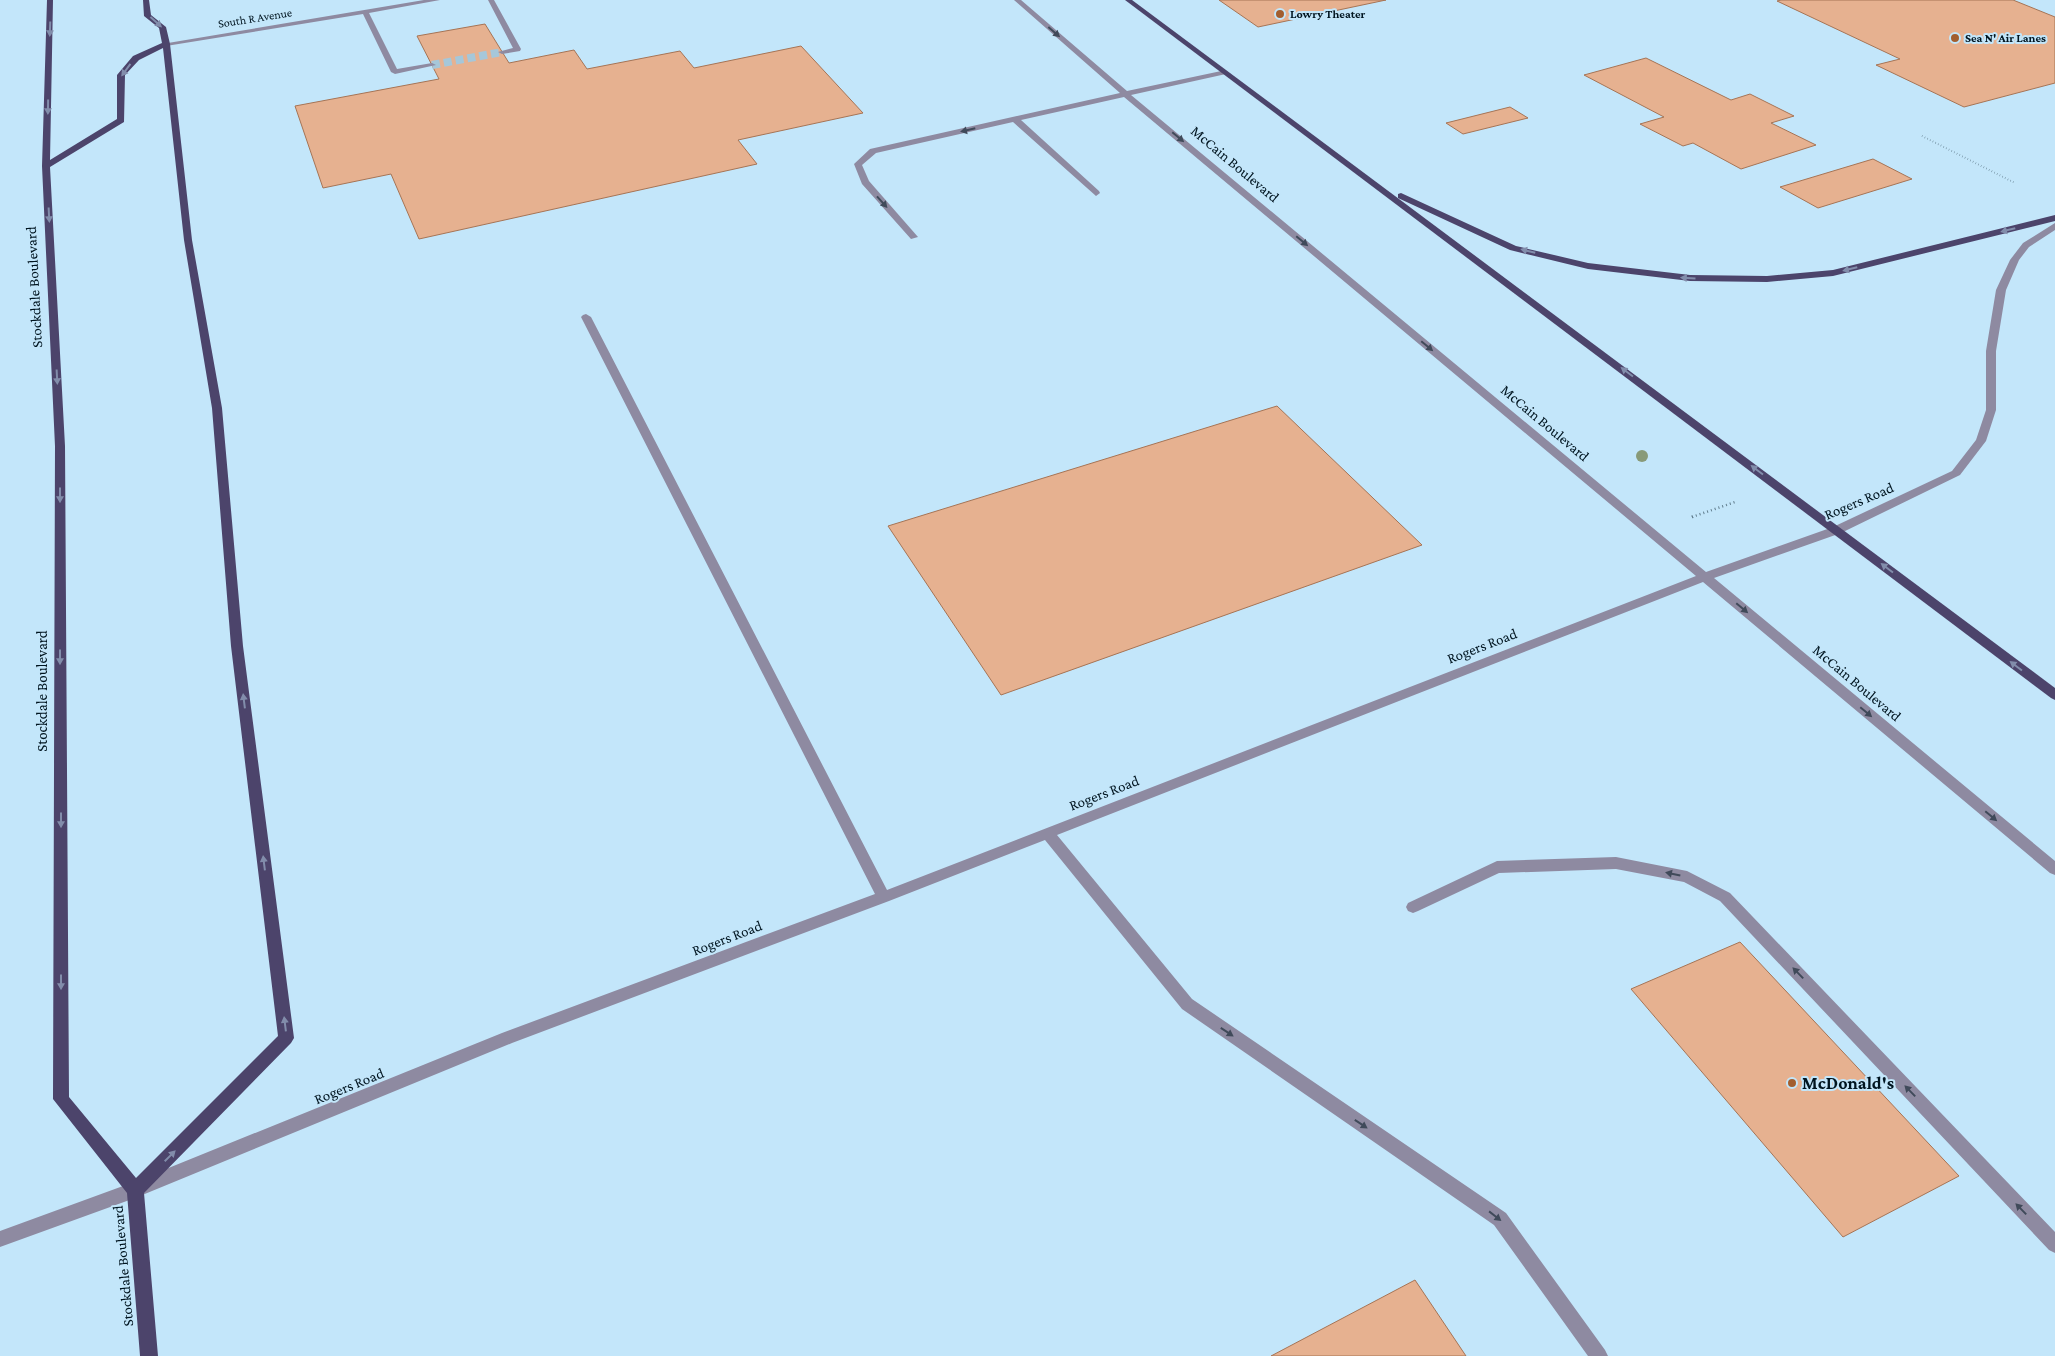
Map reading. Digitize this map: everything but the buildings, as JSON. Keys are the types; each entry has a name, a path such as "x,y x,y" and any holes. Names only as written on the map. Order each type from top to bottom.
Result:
{"main road":[{"name":"Stockdale Boulevard","path":"50,0 46,166 60,446 61,1099 135,1190 149,1356"},
{"path":"135,1190 286,1038 237,646 217,408 188,240 166,44 162,27 148,16 146,0"},
{"path":"1128,0 1355,168 2055,695"},
{"path":"46,166 121,120 121,75 136,58 166,44"},
{"path":"1355,168 1419,205 1513,248 1588,266 1690,278 1767,280 1833,273 2055,218"}],"street":[{"name":"South R Avenue","path":"166,44 437,0"},
{"path":"491,0 517,49 502,52"},
{"name":"McCain Boulevard","path":"1017,0 1124,93 2055,869"},
{"path":"365,12 395,72 432,64"},
{"path":"914,237 865,182 858,164 873,151 1223,72"},
{"path":"1016,119 1096,193"},
{"name":"Rogers Road","path":"0,1239 135,1190 507,1038 884,897 1704,577 1837,530 1956,474 1981,442 1991,410 1990,351 2001,290 2015,260 2026,245 2055,226"},
{"path":"586,317 884,897"},
{"path":"1047,833 1187,1004 1500,1219 1599,1356"},
{"path":"1412,907 1497,867 1616,863 1687,877 1725,897 2055,1244"}],"path":[{"path":"1922,136 2015,184"},
{"path":"1692,517 1743,499"}],"tunnel":[{"path":"432,65 502,52"}],"place":[{"name":"Lowry Theater","path":"1280,14"},
{"name":"Sea N' Air Lanes","path":"1955,38"},
{"name":"McDonald's","path":"1792,1083"}]}
